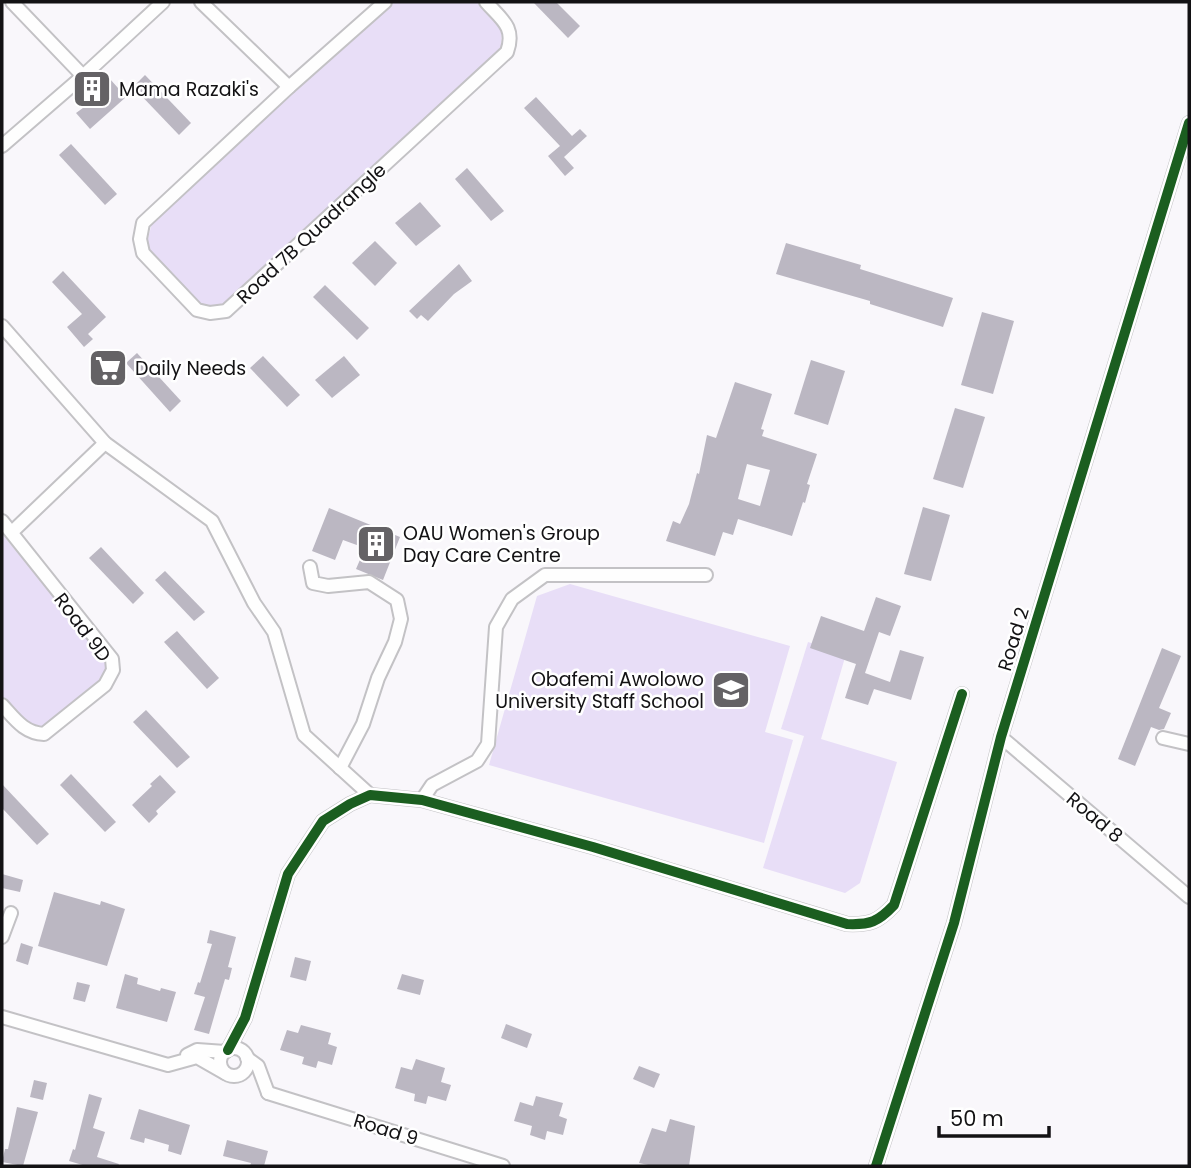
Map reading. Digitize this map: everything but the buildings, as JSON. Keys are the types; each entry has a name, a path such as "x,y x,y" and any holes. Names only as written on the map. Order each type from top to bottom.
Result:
{"street":[{"path":"12,2 83,76"},
{"path":"2,146 163,2"},
{"path":"201,2 289,88"},
{"name":"Road 7B Quadrangle","path":"385,2 144,223 140,239 143,253 197,310 209,313 226,311 507,52 510,42 509,27 486,2"},
{"name":"Road 2","path":"876,1166 954,923 1001,737 1189,123"},
{"path":"2,326 105,443 212,521 254,603 274,632 304,735 370,795"},
{"path":"12,532 105,443"},
{"name":"Road 9D","path":"2,521 112,659 113,670 106,685 44,734 33,733 24,728 2,705"},
{"path":"310,567 313,583 328,586 369,582 397,600 401,619 395,642 363,724 340,768"},
{"path":"422,800 432,785 477,761 488,744 496,627 512,599 545,575 706,575"},
{"path":"231,1074 220,1062 245,1018 288,874 323,821 350,804 370,795 422,800 593,847 847,924 864,924 882,918 894,905 962,694"},
{"name":"Road 8","path":"1001,737 1189,897"},
{"path":"1163,738 1189,744"},
{"path":"2,937 11,913"},
{"path":"2,1017 168,1065 197,1057 231,1074 246,1069 245,1018"},
{"path":"168,1065 197,1049 237,1049 258,1066 268,1093"},
{"name":"Road 9","path":"231,1074 257,1075 268,1093 503,1166"}],"shaded area":[{"path":"393,2 477,2 502,29 501,51 224,307 207,307 195,302 146,246 152,223"},
{"path":"2,534 105,658 107,665 103,679 44,729 33,728 2,699"},
{"path":"570,584 790,646 765,732 793,740 764,843 489,765 537,596"},
{"path":"808,642 846,654 821,739 897,762 860,883 845,893 763,868 804,736 781,729"}],"cycle path":[{"path":"876,1166 954,923 1001,737 1189,123"},
{"path":"228,1050 245,1018 288,874 323,821 350,804 370,795 422,800 593,847 847,924 868,923 878,919 894,905 962,694"}],"place":[{"name":"Mama Razaki's","path":"92,89"},
{"name":"Daily Needs","path":"108,368"},
{"name":"OAU Women's Group Day Care Centre","path":"376,544"},
{"name":"Obafemi Awolowo University Staff School","path":"731,690"}]}
